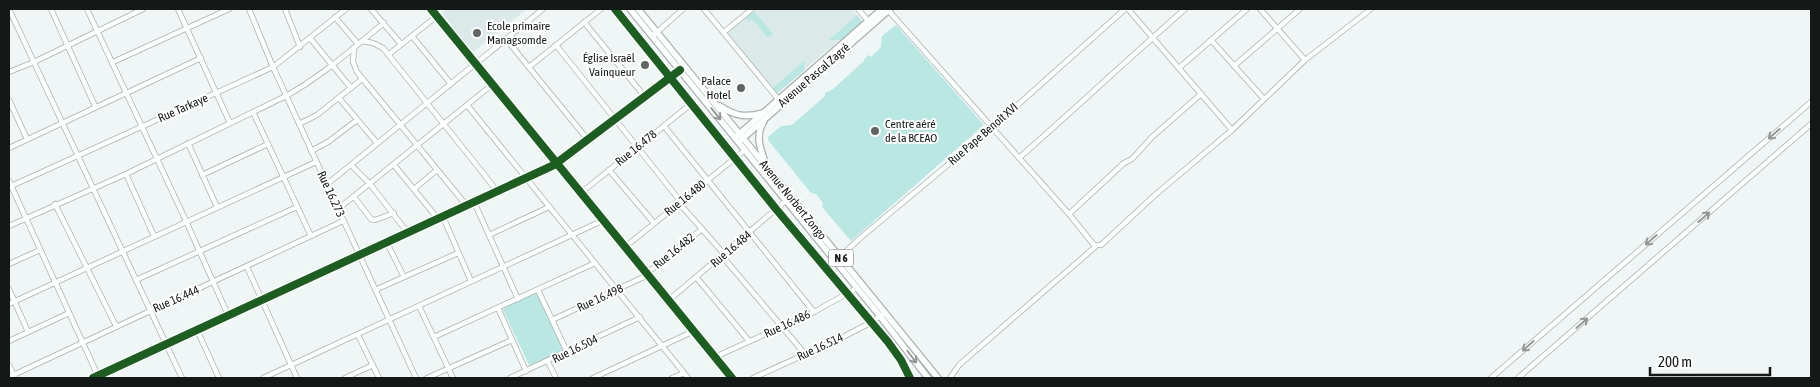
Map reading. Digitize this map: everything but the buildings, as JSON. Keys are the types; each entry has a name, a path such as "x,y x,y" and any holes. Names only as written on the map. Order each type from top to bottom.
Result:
{"main road":[{"name":"N 6","path":"630,9 655,34 714,101 739,138"},
{"name":"N 6","path":"638,9 680,70 739,138"},
{"name":"Avenue Pascal Zagré","path":"739,138 887,9"},
{"path":"714,101 738,116 768,113"},
{"path":"766,167 760,148 759,136 762,124 768,113"},
{"name":"Avenue Norbert Zongo","path":"739,138 745,150 840,257 928,378"},
{"name":"Avenue Norbert Zongo","path":"739,138 766,167 857,288 938,378"}],"street":[{"path":"9,9 182,378"},
{"path":"51,9 95,106"},
{"path":"87,9 127,92 228,315"},
{"path":"9,72 68,46 133,11 143,9"},
{"path":"178,9 230,123"},
{"path":"113,62 229,9"},
{"name":"Rue 16.273","path":"249,9 326,185 416,378"},
{"path":"285,9 300,47"},
{"name":"Rue Tarkaye","path":"9,185 78,156 273,67 346,9"},
{"path":"372,9 401,44"},
{"path":"431,9 732,378"},
{"path":"326,185 543,9"},
{"path":"529,67 601,9"},
{"path":"615,9 776,209 896,353 910,378"},
{"path":"655,34 683,9"},
{"path":"704,9 780,102"},
{"path":"724,32 752,9"},
{"path":"858,9 870,23"},
{"path":"887,9 1094,245"},
{"path":"1127,9 1232,130"},
{"name":"Rue Pape Benoît XVI","path":"840,257 992,128 1127,9"},
{"path":"1019,158 1185,9"},
{"path":"1179,68 1247,9"},
{"path":"1260,9 1305,60"},
{"path":"1234,66 1300,9"},
{"path":"1094,245 1100,245 1232,130 1305,60 1371,9"},
{"path":"388,55 437,16"},
{"path":"335,17 358,44 380,46 498,192"},
{"path":"584,22 645,97"},
{"path":"9,226 126,174 303,87 384,23"},
{"path":"412,36 451,84"},
{"path":"310,38 351,88"},
{"path":"506,39 588,140"},
{"path":"1211,40 1264,98"},
{"path":"358,44 352,62 362,79 467,206"},
{"path":"556,46 680,202 805,354"},
{"path":"9,148 200,58"},
{"path":"9,185 56,282 96,377 557,163 680,70"},
{"path":"299,124 317,115 362,79"},
{"path":"338,209 493,84"},
{"path":"1068,214 1124,163 1132,159 1152,137 1201,94"},
{"path":"339,98 377,143"},
{"path":"9,100 27,139"},
{"path":"1491,378 1811,102"},
{"name":"Rue 16.478","path":"582,192 691,104"},
{"path":"467,105 688,378"},
{"path":"253,112 310,236"},
{"path":"311,151 328,142 357,120"},
{"path":"1518,378 1811,124"},
{"path":"664,126 814,312"},
{"path":"188,143 217,207"},
{"path":"202,175 268,144"},
{"name":"Rue 16.480","path":"625,247 745,150"},
{"path":"9,304 316,162"},
{"path":"351,165 370,184 408,233"},
{"path":"394,165 440,218 471,281"},
{"path":"414,189 437,170"},
{"path":"609,170 654,223"},
{"path":"126,174 154,236"},
{"path":"354,197 372,219 375,220 394,213"},
{"name":"Rue 16.484","path":"669,300 789,199"},
{"path":"474,202 518,299"},
{"path":"55,204 116,326"},
{"path":"136,280 296,207"},
{"path":"489,235 549,207"},
{"path":"263,378 604,220"},
{"name":"Rue 16.444","path":"12,376 343,221"},
{"name":"Rue 16.482","path":"647,274 702,229"},
{"path":"387,242 404,277"},
{"path":"950,378 964,360 1095,247 1094,245"},
{"path":"9,264 40,250"},
{"path":"375,290 458,252"},
{"path":"434,337 596,263"},
{"path":"247,267 296,378"},
{"name":"Rue 16.498","path":"552,320 647,274"},
{"path":"697,278 749,341"},
{"name":"Rue 16.486","path":"715,357 814,312 857,288"},
{"path":"9,289 28,332"},
{"path":"538,290 568,352"},
{"path":"419,306 453,378"},
{"path":"498,308 526,371"},
{"path":"9,341 69,313"},
{"name":"Rue 16.514","path":"753,378 870,323 882,314"},
{"name":"Rue 16.504","path":"510,378 548,362 640,317"},
{"path":"197,330 219,378"},
{"path":"593,378 694,330"},
{"path":"358,335 379,378"},
{"path":"427,378 512,340"},
{"path":"548,362 556,378"},
{"path":"9,365 12,376"},
{"path":"345,378 373,365"},
{"path":"672,378 684,373"}],"shaded area":[{"name":"Ecole primaire Managsomde","path":"447,9 527,9 473,52 441,13"},
{"path":"756,9 852,9 862,21 864,32 839,40 777,93 727,33"},
{"path":"754,11 773,34 768,38 752,19 749,22 746,18"},
{"path":"857,15 862,21 864,32 839,40 829,40"},
{"name":"Centre aéré de la BCEAO","path":"896,25 984,125 851,241 822,207 823,203 816,194 811,193 768,140 768,137 781,126 792,125 825,96 825,93 833,89 864,61 868,55 871,57 881,47 882,36"},
{"path":"805,60 804,71 777,93 773,88"},
{"path":"537,291 565,351 530,367 502,308"}],"cycle path":[{"path":"431,9 732,378"},
{"path":"615,9 776,209 888,342 901,360 910,378"},
{"path":"93,378 554,165 680,70"}],"place":[{"name":"Ecole primaire Managsomde","path":"477,33"},
{"name":"Église Israël Vainqueur","path":"645,65"},
{"name":"Palace Hotel","path":"741,88"},
{"name":"Centre aéré de la BCEAO","path":"875,131"}]}
